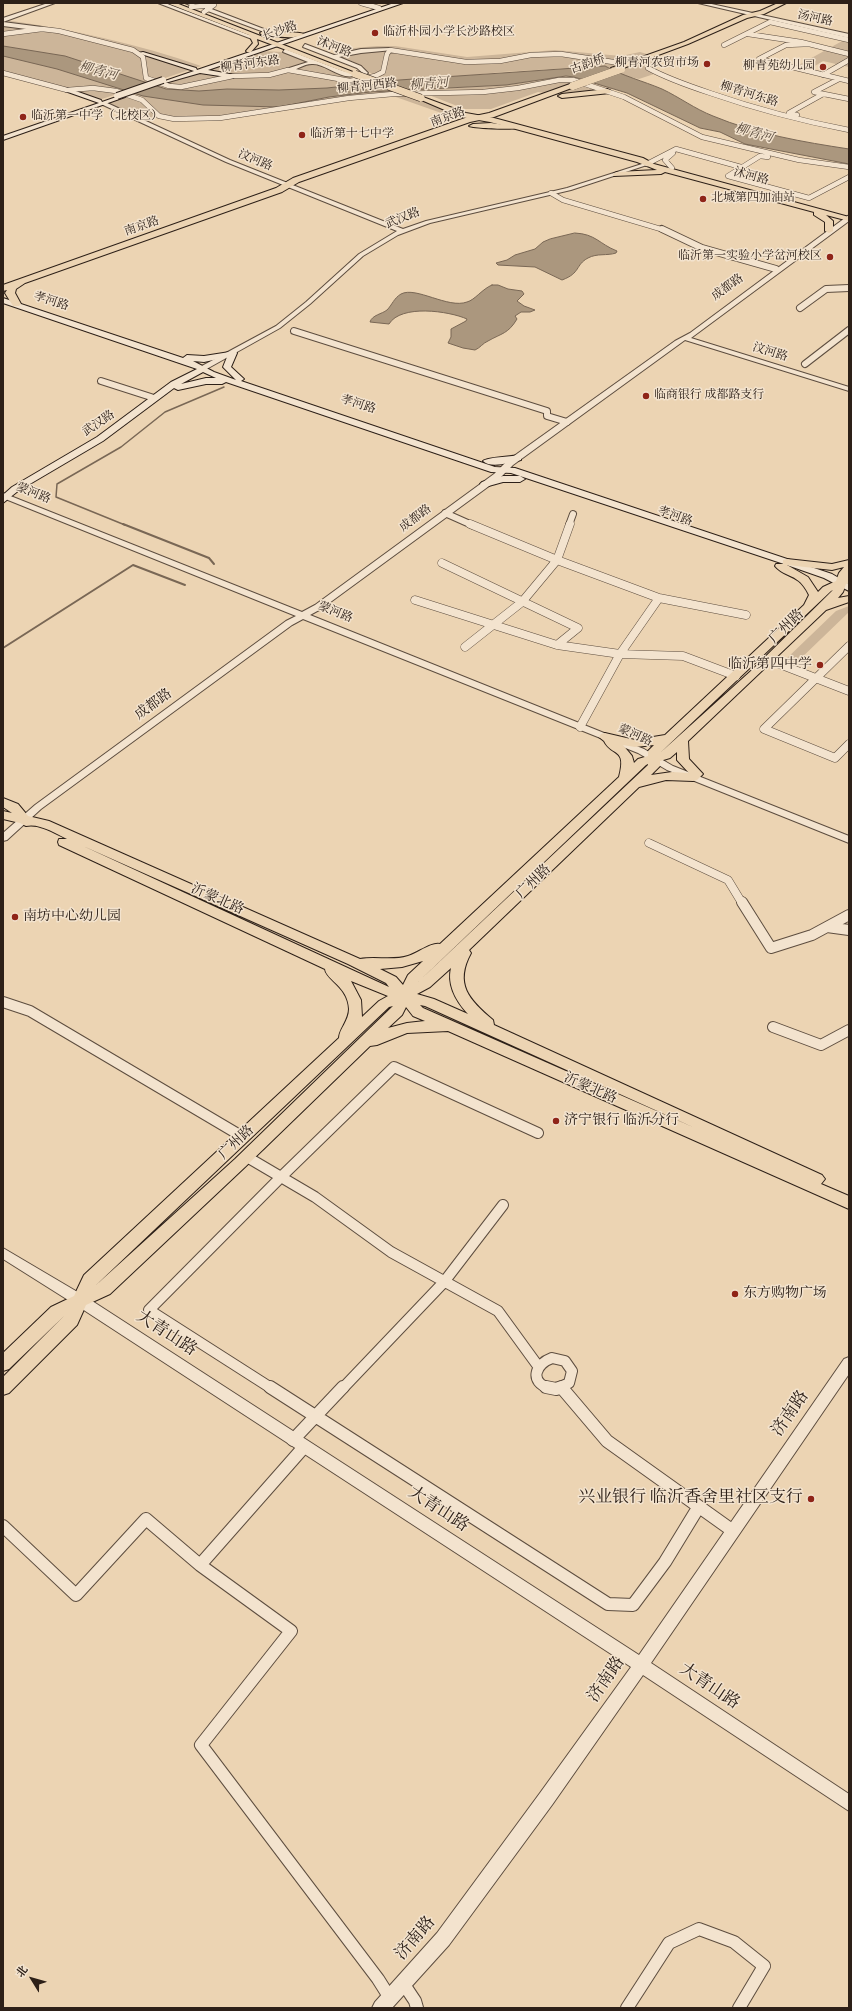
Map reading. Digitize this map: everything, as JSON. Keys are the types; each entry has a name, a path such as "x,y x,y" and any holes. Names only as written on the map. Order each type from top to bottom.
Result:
{"highway":[{"path":"622,67 692,45 751,18 756,11 774,3"},
{"path":"622,67 686,43 745,16 754,15 784,3"},
{"path":"622,67 642,66 648,68 656,57"},
{"name":"古韵桥","path":"569,86 622,67"},
{"path":"548,82 549,91"},
{"path":"569,86 564,91 572,95"},
{"name":"南京路","path":"3,284 273,188 301,183 474,122 478,118 494,110 549,91 569,86"},
{"name":"南京路","path":"3,288 242,204 288,186 296,180 458,123 535,100 569,86"},
{"path":"535,100 607,91"},
{"path":"514,107 504,118 506,122 514,128"},
{"path":"464,110 494,110"},
{"path":"454,111 458,117 458,123"},
{"path":"446,132 480,125 514,128"},
{"path":"7,304 12,288 24,281"}],"main road":[{"name":"沭河路","path":"170,3 252,36 306,49 425,97 454,111 614,156 672,168 812,208"},
{"name":"沭河路","path":"180,3 205,10 260,32 301,53 355,74 464,110 478,118"},
{"name":"长沙路","path":"303,35 395,3"},
{"name":"长沙路","path":"101,102 249,51 400,3"},
{"path":"191,15 209,18"},
{"path":"260,32 303,35 302,40 306,49"},
{"path":"249,51 256,43 252,36"},
{"name":"长沙路","path":"196,70 264,49 279,42"},
{"path":"264,49 301,53"},
{"path":"141,53 196,70 232,76"},
{"path":"67,90 101,102"},
{"path":"3,134 101,102"},
{"path":"3,138 101,102"},
{"name":"沭河路","path":"514,128 680,174 849,218"},
{"path":"614,156 625,164 624,168 617,174"},
{"path":"617,174 646,172 680,174"},
{"path":"812,208 844,209"},
{"path":"812,208 829,221 830,231 849,227"},
{"name":"孝河路","path":"7,304 173,363 191,368 203,369 211,374 238,381 480,462 494,470 503,470 507,474 526,478 783,564 823,580 847,584"},
{"path":"233,353 173,363 172,387 206,381 238,381"},
{"path":"233,353 227,367 238,381"},
{"name":"武汉路","path":"4,498 15,489 100,439 154,398 203,369"},
{"name":"武汉路","path":"4,498 106,440 172,387"},
{"path":"521,457 521,466 526,478 502,479 485,483 486,473 480,462 505,461 521,457"},
{"path":"783,564 832,567 849,563"},
{"path":"783,564 802,576 811,586 814,595 808,606"},
{"name":"广州路","path":"847,584 844,573 849,568"},
{"name":"广州路","path":"3,1388 71,1320 90,1280 384,1004 425,984 470,934 630,782 654,766 654,751 668,737 736,676 827,588 847,584"},
{"name":"广州路","path":"655,759 666,755 769,660 847,584"},
{"path":"820,610 836,602 849,599"},
{"path":"605,737 623,750 628,759 630,782 668,775 695,775"},
{"path":"605,737 629,744 643,744 668,737"},
{"path":"682,740 683,760 695,775"},
{"name":"沂蒙北路","path":"3,802 14,807 23,820 36,830 382,990 429,1002 663,1107 849,1194"},
{"name":"沂蒙北路","path":"3,814 23,820 45,824 353,961 391,980 418,1012 849,1203"},
{"path":"353,961 377,964 405,962 424,957 470,934"},
{"path":"470,934 455,972 458,990 475,1014 498,1034"},
{"path":"312,957 347,985 356,1000 356,1013 350,1030 328,1058"},
{"name":"广州路","path":"3,1364 57,1312 104,1289 247,1157 397,1011 404,995"},
{"path":"342,1064 373,1041 391,1032 412,1026 434,1025 455,1029"}],"street":[{"path":"3,20 53,3"},
{"path":"160,3 252,36"},
{"path":"191,5 219,3"},
{"path":"361,3 379,8"},
{"name":"汤河路","path":"700,3 849,36"},
{"path":"205,10 214,4"},
{"path":"205,10 274,34"},
{"path":"724,45 770,22 849,40"},
{"path":"3,24 59,31 141,53"},
{"path":"3,34 42,29"},
{"path":"748,34 809,44 849,54"},
{"path":"809,44 786,45 759,59 849,81"},
{"path":"306,49 333,56 359,66 365,73"},
{"path":"333,56 361,51 390,50 466,62 500,61 531,55 561,54 622,67"},
{"name":"柳青河东路","path":"141,53 146,65 146,78 169,86 192,86 232,76 269,75 288,70 342,80 361,79 375,76 383,72 387,54 390,50"},
{"path":"284,51 342,73 355,74"},
{"path":"823,75 849,60"},
{"path":"288,70 313,62"},
{"name":"柳青河东路","path":"648,68 671,80 758,109 810,122 849,128"},
{"name":"柳青河西路","path":"3,73 67,90 93,88 116,91 142,100 159,116 174,119 201,119 263,112 349,98 393,94 483,92 518,88 548,82 573,80 637,103 702,137 792,159 849,167"},
{"path":"839,79 814,92 849,99"},
{"path":"824,94 789,113 849,128"},
{"name":"汶河路","path":"101,102 228,161 402,231"},
{"path":"672,168 664,160 676,149"},
{"path":"647,164 676,149 741,167"},
{"path":"849,171 760,156 728,176 809,198 822,191 828,190 849,176"},
{"name":"武汉路","path":"203,369 278,326 308,302 361,255 381,241 402,231 428,222 467,212 551,193 647,164"},
{"path":"551,193 563,200 658,227 702,248 776,269"},
{"name":"成都路","path":"521,457 566,422 677,342 685,338 688,333 849,218"},
{"name":"成都路","path":"304,615 830,231"},
{"path":"800,308 826,289 849,288"},
{"path":"805,364 849,330"},
{"path":"294,331 547,411 547,416 566,422"},
{"name":"汶河路","path":"685,338 849,389"},
{"path":"101,381 154,398"},
{"name":"成都路","path":"3,838 38,807 289,623 318,607 485,483"},
{"name":"蒙河路","path":"4,498 304,615 641,751 655,759 849,836"},
{"path":"445,513 557,560 659,598 746,615"},
{"path":"464,647 522,602 557,560 573,514"},
{"path":"442,563 578,628 557,645"},
{"path":"580,726 620,654 659,598"},
{"path":"415,600 557,645 620,654 684,656 736,676"},
{"path":"849,646 764,729 835,758 849,744"},
{"path":"769,660 849,691"},
{"name":"蒙河路","path":"695,775 849,840"},
{"name":"成都路","path":"3,833 23,820"},
{"path":"648,843 728,880 771,948 812,935 849,915"},
{"path":"827,927 849,930"},
{"path":"3,1002 30,1011 243,1137"},
{"path":"773,1027 821,1044 840,1036 849,1030"},
{"path":"538,1134 394,1067 281,1177 149,1310 608,1604 632,1605 665,1562 698,1508"},
{"path":"247,1157 315,1197 391,1252 498,1311 538,1366"},
{"path":"200,1565 299,1443 316,1417 444,1282 503,1205"},
{"name":"大青山路","path":"3,1253 81,1301 641,1665 849,1803"},
{"path":"552,1358 564,1361 569,1365 572,1377 569,1383 562,1388 547,1388 542,1385 536,1376 538,1366 544,1360 552,1358"},
{"name":"济南路","path":"386,2003 443,1939 641,1665 849,1363"},
{"path":"562,1388 607,1441 698,1508 733,1531"},
{"path":"3,1526 76,1595 146,1519 200,1565 290,1631 201,1745 374,1972 386,2003"},
{"path":"627,2008 669,1942 699,1929 734,1942 764,1966 739,2008"},
{"path":"403,1983 415,2001 417,2008"}],"shaded area":[{"path":"5,20 104,38 201,66 93,102 64,90 21,78 3,76 3,21"},
{"path":"844,40 849,41 849,67 823,61 810,69 797,66"},
{"path":"395,46 467,57 555,50 621,56 640,52 660,58 654,68 654,74 639,79 621,75 605,66 502,72 434,79 387,80 366,71 363,66 334,54 354,48"},
{"path":"262,51 283,52 333,72 354,75 453,113 447,115 393,96 350,100 222,120 176,121 128,114 105,104"},
{"path":"567,76 614,89 556,95 538,92 491,109 465,109 416,90 506,85"},
{"path":"849,606 849,612 794,665 784,661 836,611"}],"water":[{"name":"柳青河","path":"3,46 65,56 166,89 199,91 227,89 279,90 327,88 399,80 605,66 626,76 662,89 713,116 746,128 780,137 849,149 849,164 745,144 720,132 700,128 627,93 574,77 566,76 506,85 370,92 329,97 279,107 203,105 143,96 57,69 3,56"},
{"path":"575,233 593,237 617,251 613,254 588,258 581,263 572,275 562,280 535,267 498,265 496,263 535,249 543,242 550,239"},
{"path":"492,285 522,291 524,294 517,301 524,306 535,310 530,312 521,312 515,316 517,319 511,328 475,350 448,343 451,337 451,329 467,319 459,316 426,311 404,314 395,318 389,324 370,322 375,316 387,310 397,297 407,292 451,303 459,303 470,301"}],"waterway":[{"path":"125,525 56,497 57,484 121,447 165,412 224,387"},
{"path":"123,524 209,558 214,564"},
{"path":"3,648 133,565 185,585"}],"place":[{"name":"临沂朴园小学长沙路校区","path":"375,33"},
{"name":"柳青河农贸市场","path":"707,64"},
{"name":"柳青苑幼儿园","path":"823,67"},
{"name":"临沂第一中学（北校区）","path":"23,117"},
{"name":"临沂第十七中学","path":"302,135"},
{"name":"北城第四加油站","path":"703,199"},
{"name":"临沂第一实验小学岔河校区","path":"830,257"},
{"name":"临商银行 成都路支行","path":"646,396"},
{"name":"临沂第四中学","path":"820,665"},
{"name":"南坊中心幼儿园","path":"15,917"},
{"name":"济宁银行 临沂分行","path":"556,1121"},
{"name":"东方购物广场","path":"735,1294"},
{"name":"兴业银行 临沂香舍里社区支行","path":"811,1499"}]}
